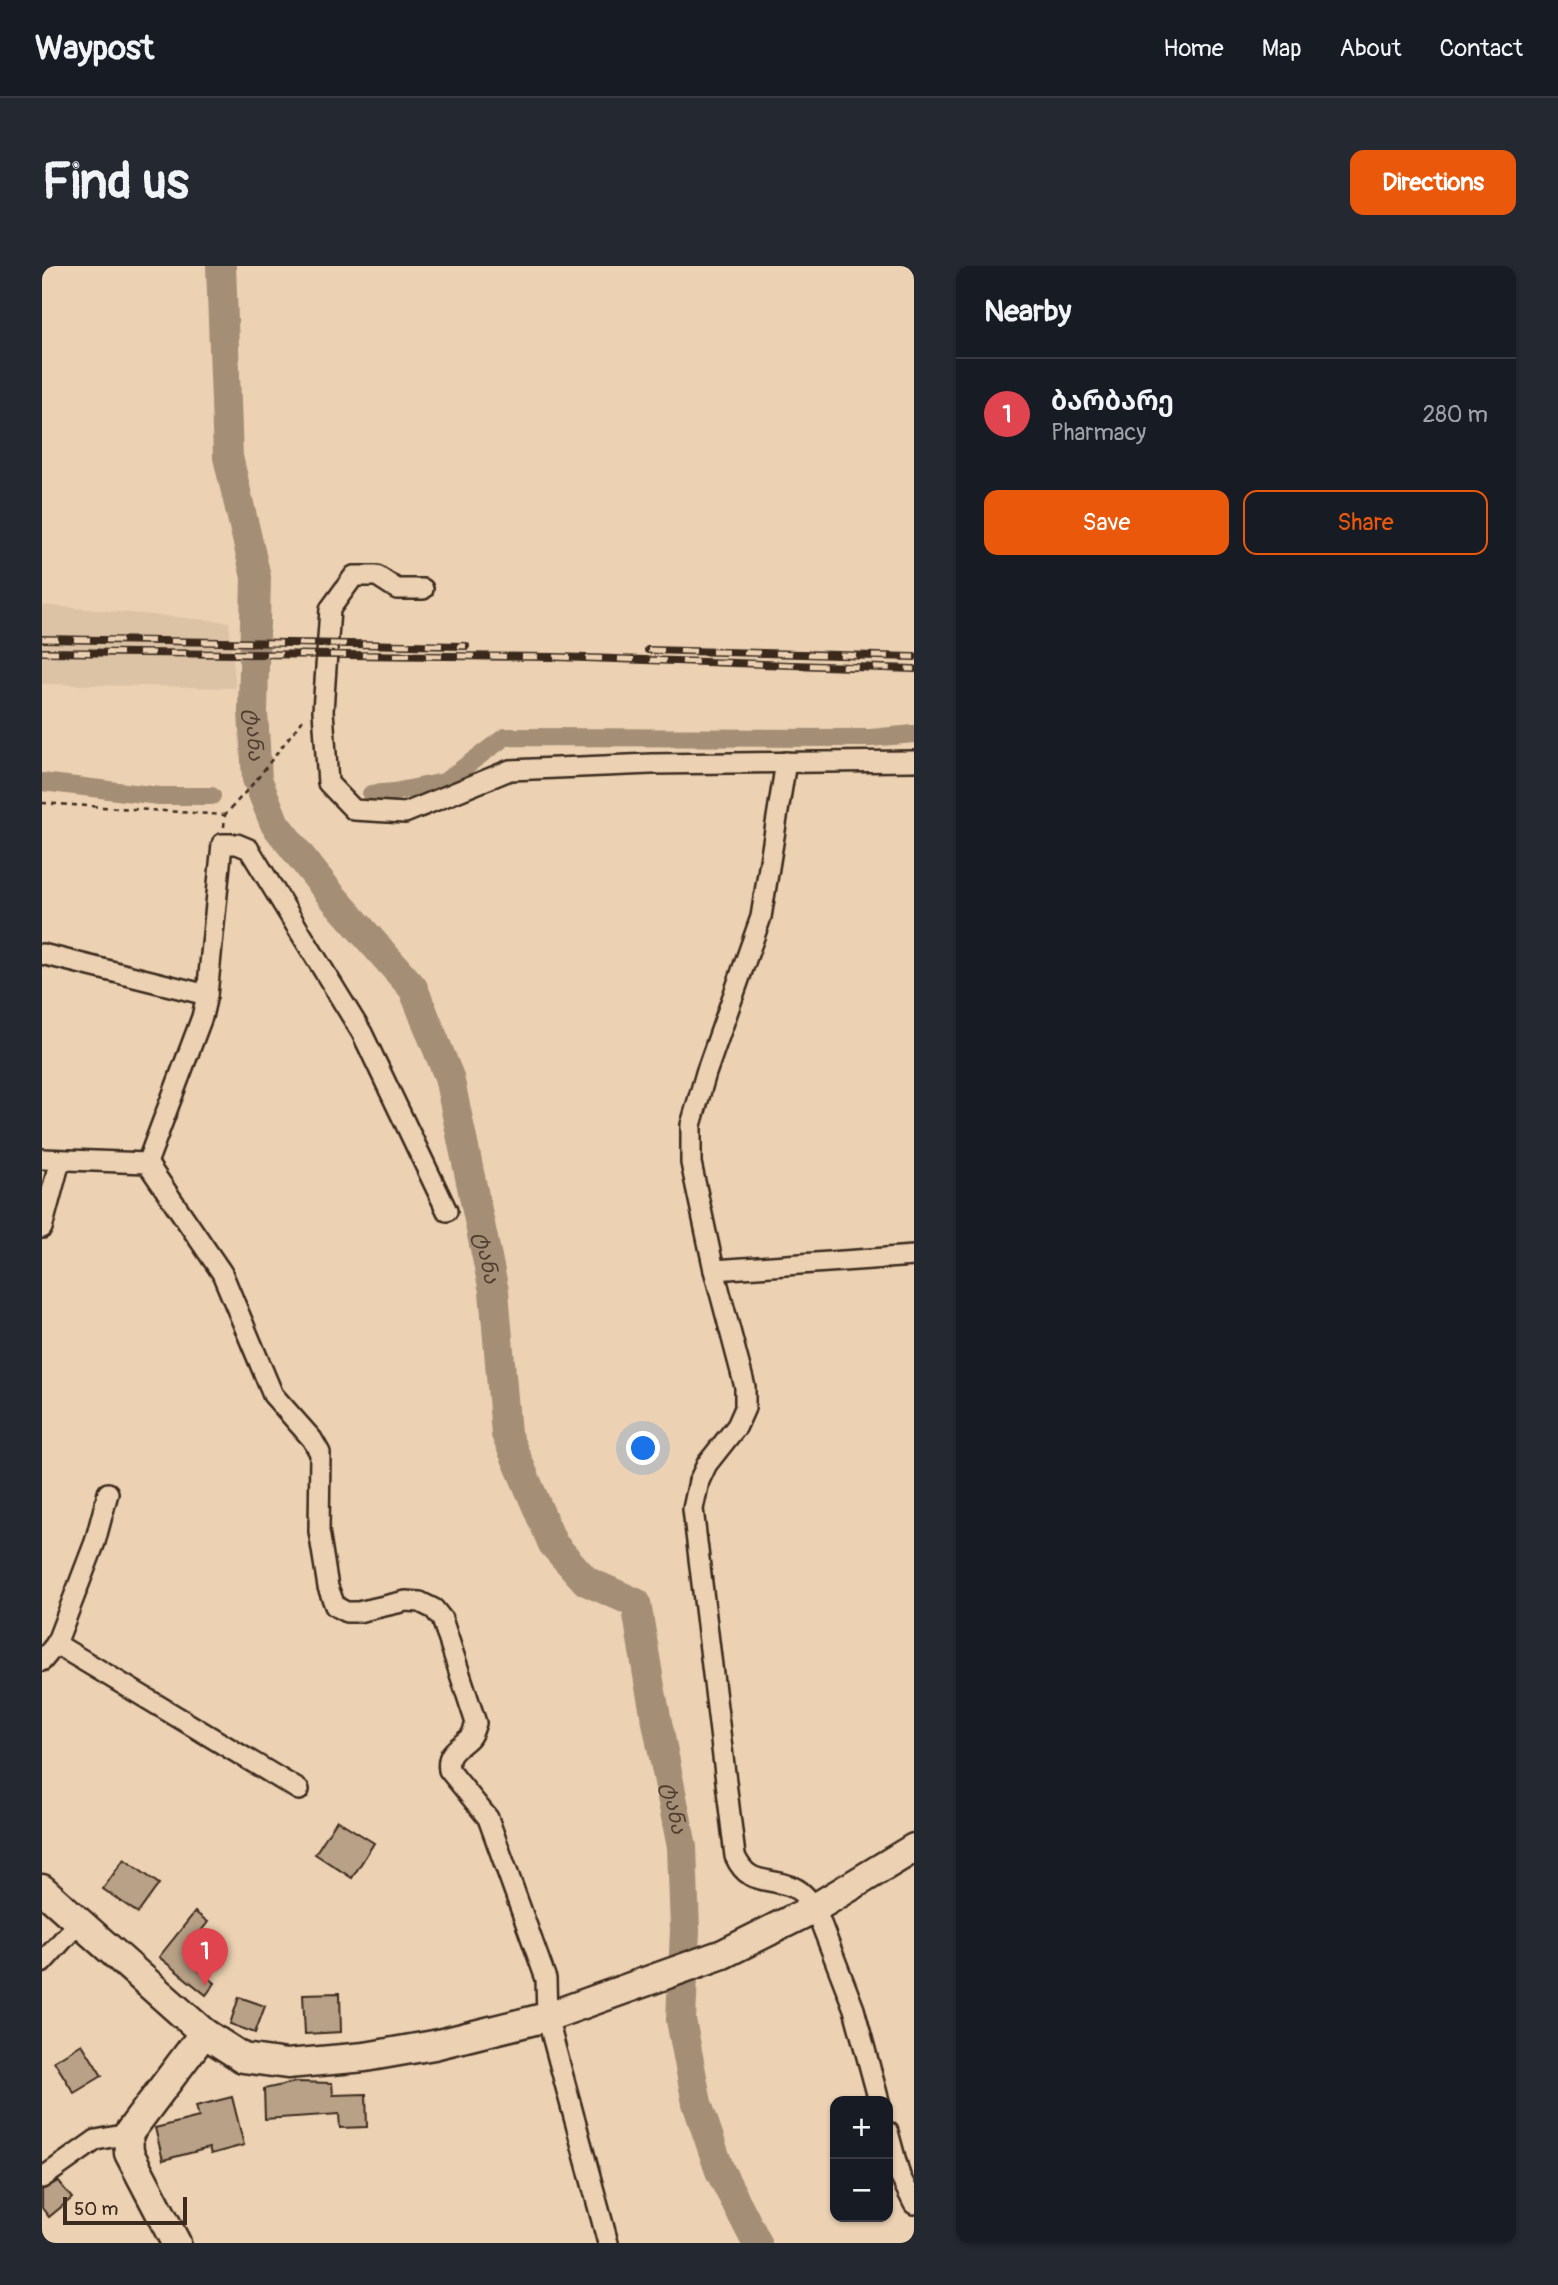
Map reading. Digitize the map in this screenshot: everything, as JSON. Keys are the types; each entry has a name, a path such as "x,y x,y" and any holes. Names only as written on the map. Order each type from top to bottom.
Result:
{"main road":[{"path":"42,1889 204,2033 243,2058 287,2064 365,2057 411,2049 547,2017 609,1996 723,1954 815,1908 914,1848"},
{"path":"174,2242 130,2153 128,2134 204,2033"}],"street":[{"path":"423,589 397,589 377,576 354,576 330,609 323,711 328,783 354,810 405,813 510,770 651,764 914,761"},
{"path":"786,762 761,917 706,1073 691,1125 691,1163 714,1270 745,1387 744,1408 737,1426 707,1464 699,1481 693,1508 735,1856 741,1869 753,1878 792,1887 806,1895 815,1908 854,2009 878,2096"},
{"path":"147,1163 202,1017 207,995 222,844 237,844 249,849 362,1033 447,1211"},
{"path":"42,954 207,995"},
{"path":"42,1228 51,1160 147,1163"},
{"path":"147,1163 222,1273 273,1395 312,1438 320,1453 319,1531 328,1587 335,1606 346,1612 358,1612 406,1601 420,1602 434,1608 442,1619 476,1723 471,1736 452,1752 448,1760 449,1770 488,1818 546,1979 547,2017 608,2243"},
{"path":"714,1270 914,1256"},
{"path":"42,1661 56,1644 95,1542 108,1493"},
{"path":"56,1644 299,1790"},
{"path":"42,1963 80,1921"},
{"path":"42,2178 96,2140 128,2134"},
{"path":"893,2150 900,2176 914,2204"}],"path":[{"path":"222,844 225,815 308,713 323,711"},
{"path":"42,803 225,815"}],"shaded area":[{"path":"42,605 229,622 236,688 42,684"}],"building":[{"path":"337,1820 374,1843 352,1878 315,1854"},
{"path":"124,1859 159,1884 138,1913 103,1889"},
{"path":"195,1912 208,1922 190,1945 200,1952 191,1964 215,1983 206,1995 159,1957"},
{"path":"340,1993 341,2032 305,2034 303,1994"},
{"path":"239,1997 265,2006 255,2033 230,2024"},
{"path":"82,2044 102,2076 74,2093 54,2061"},
{"path":"296,2082 332,2083 333,2095 366,2094 367,2127 340,2128 339,2114 265,2119 264,2089"},
{"path":"232,2097 244,2145 211,2154 209,2148 163,2160 155,2128 199,2117 196,2106"},
{"path":"58,2181 72,2198 49,2217 42,2208 42,2190"}],"waterway":[{"name":"ტანა","path":"221,266 228,457 256,577 253,712 257,779 275,824 331,895 413,988 449,1077 494,1291 506,1434 553,1544 586,1581 636,1603 682,1847 685,1930 681,2020 697,2103 720,2171 757,2243"},
{"path":"371,794 444,782 505,737 870,738 914,734"},
{"path":"42,782 159,796 212,796"}],"railway":[{"path":"42,639 466,646"},
{"path":"648,650 914,657"},
{"path":"42,652 556,657 914,669"}],"place":[{"name":"ბარბარე","path":"205,1986"}]}
